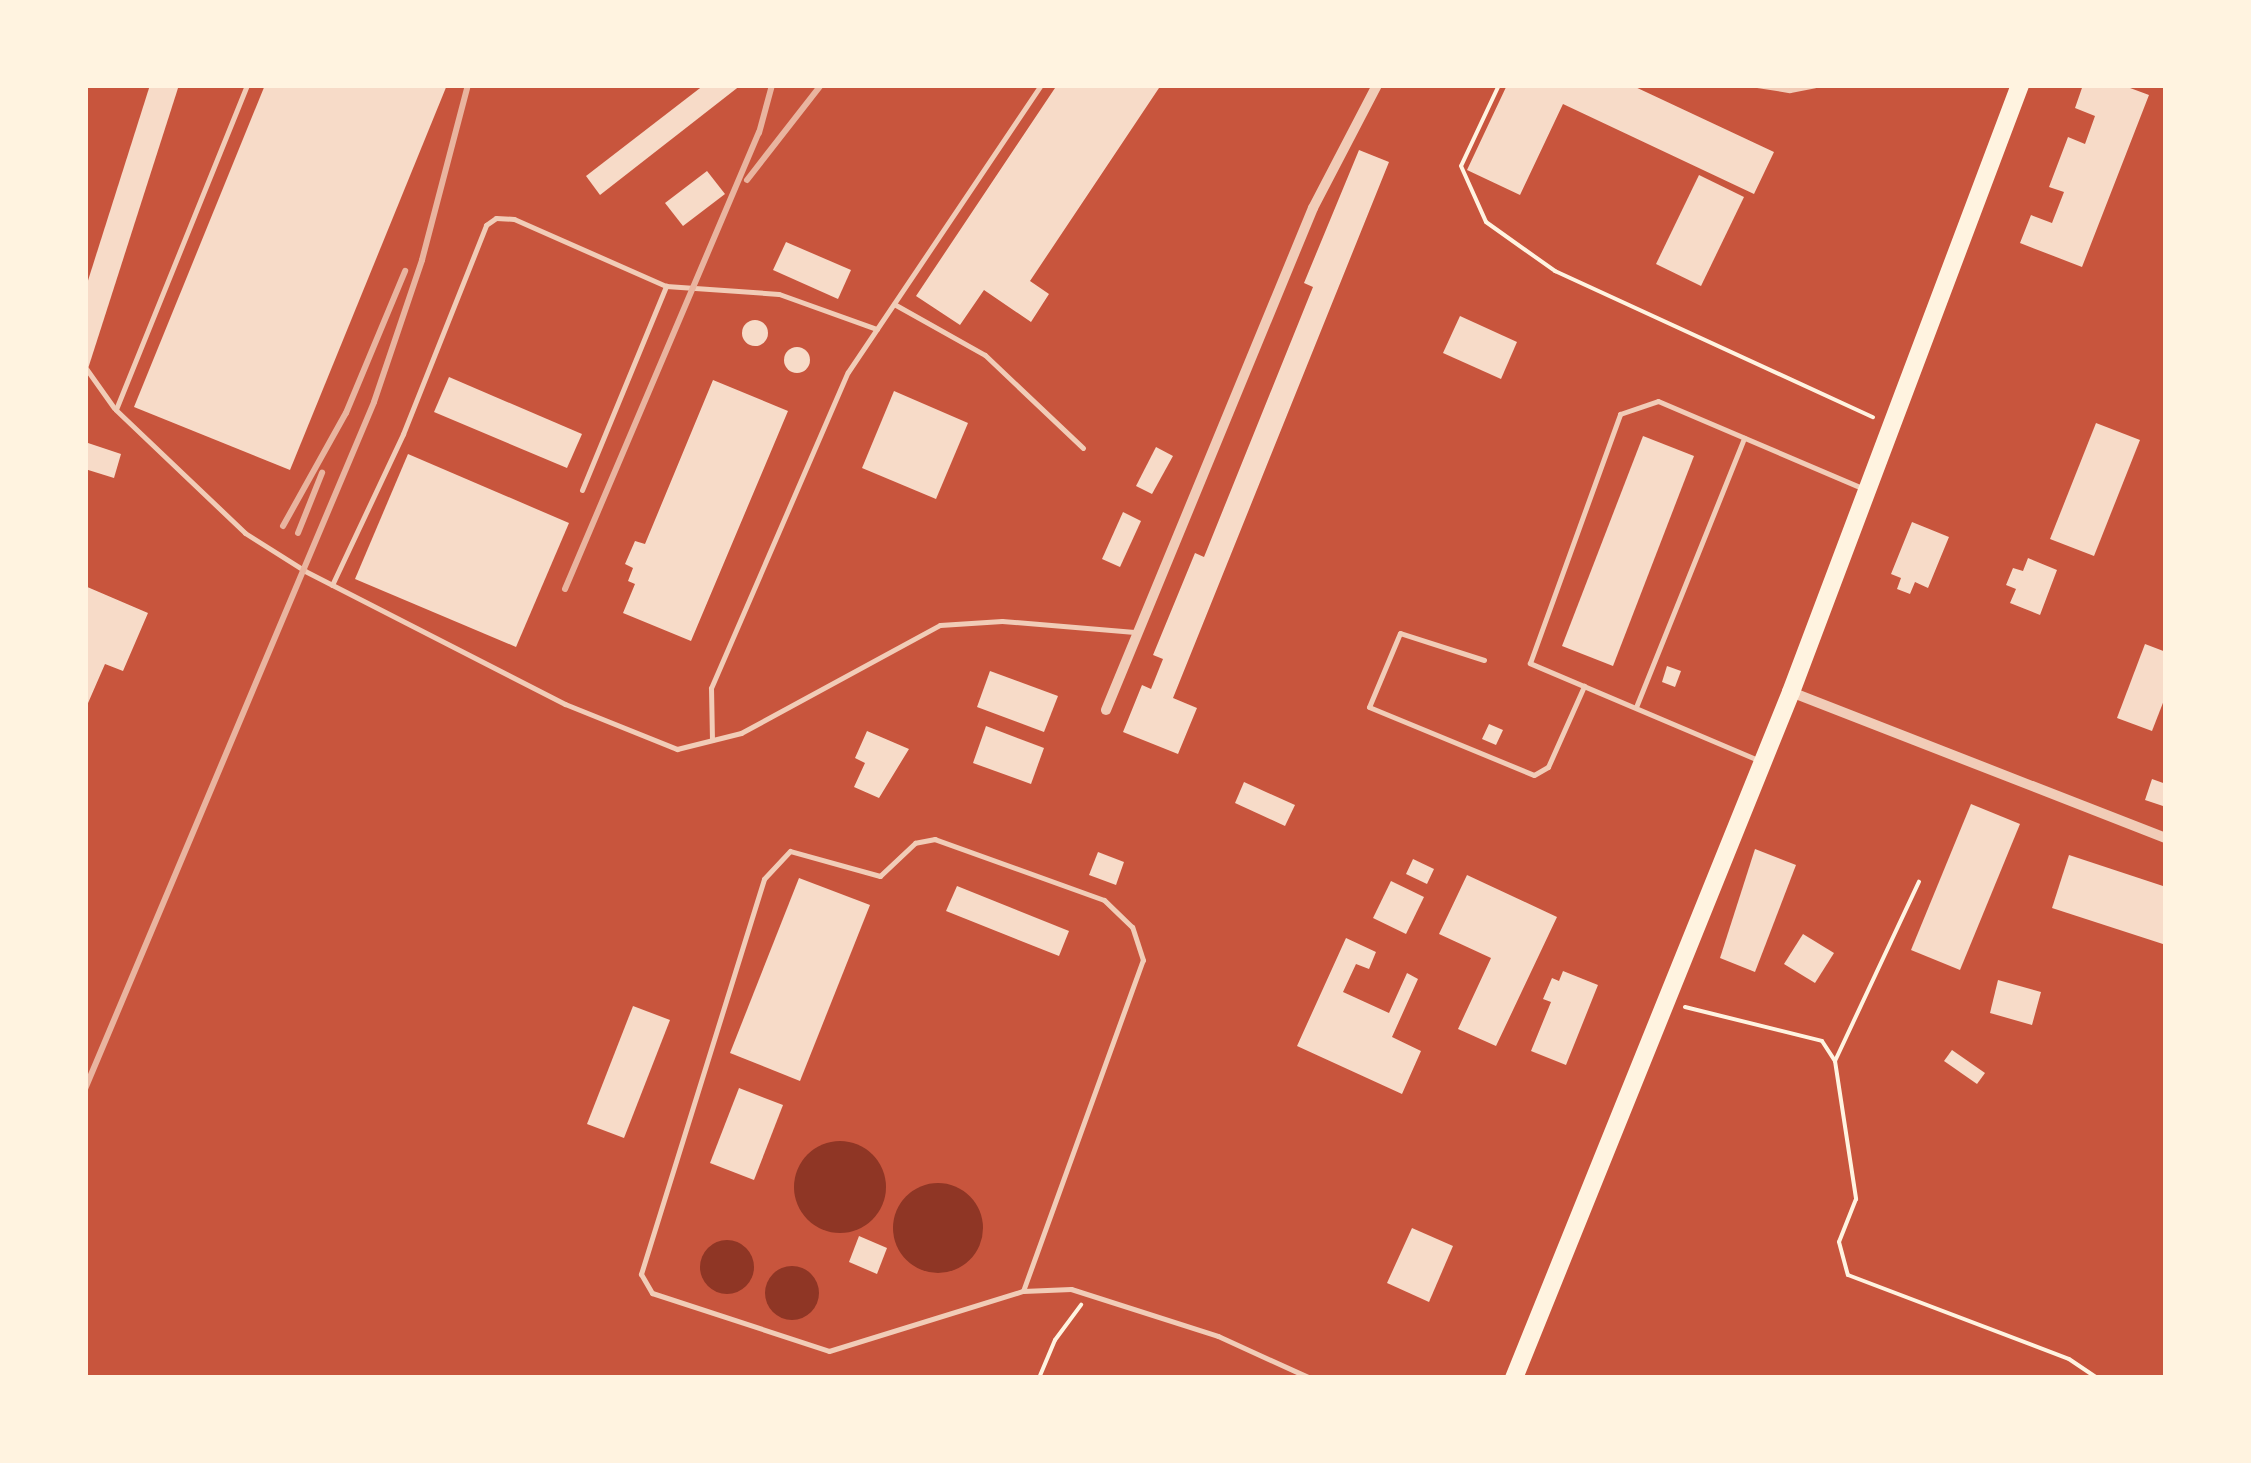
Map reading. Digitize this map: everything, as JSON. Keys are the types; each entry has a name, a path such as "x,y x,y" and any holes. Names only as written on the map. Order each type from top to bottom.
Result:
{"main road":[{"path":"1514,1378 1791,692 2020,85"}],"street":[{"path":"1106,710 1313,208 1377,85"},
{"path":"1791,692 2166,838"}],"lane":[{"path":"116,410 247,85"},
{"path":"712,740 711,688 848,372 1041,85"},
{"path":"1758,85 1790,90 1815,85"},
{"path":"332,585 404,434 486,225 514,218 666,286 779,294 877,328"},
{"path":"582,490 666,286"},
{"path":"894,304 986,355 1083,448"},
{"path":"85,367 116,410 244,533 332,585 566,704 676,749 741,733 940,625 1002,621 1138,632"},
{"path":"1762,762 1536,668 1530,654 1620,414 1658,401 1867,490"},
{"path":"1636,707 1744,438"},
{"path":"1484,660 1400,632 1369,706 1534,776 1548,767 1584,686"},
{"path":"1023,1291 1142,960 1132,926 1104,900 935,839 915,844 880,876 790,851 764,879 643,1283 661,1297 829,1351 1023,1291 1071,1288 1218,1336 1310,1378"}],"path":[{"path":"1499,85 1462,166 1486,222 1555,271 1891,425"},
{"path":"1835,1061 1919,882"},
{"path":"1663,1002 1822,1042 1835,1061 1856,1199 1839,1242 1848,1276 2069,1359 2097,1378"},
{"path":"1040,1378 1055,1340 1089,1295"}],"shaded area":[{"path":"840,1141 857,1145 872,1155 882,1170 886,1187 882,1204 872,1219 857,1229 840,1233 823,1229 808,1219 798,1204 794,1187 798,1170 808,1155 823,1145"},
{"path":"938,1183 970,1196 983,1228 970,1260 938,1273 906,1260 893,1228 906,1196"},
{"path":"727,1240 746,1248 754,1267 746,1286 727,1294 708,1286 700,1267 708,1248"},
{"path":"792,1266 811,1274 819,1293 811,1312 792,1320 773,1312 765,1293 773,1274"}],"building":[{"path":"150,85 179,85 85,378 85,290"},
{"path":"265,85 447,85 290,470 134,407"},
{"path":"704,85 741,85 600,195 586,176"},
{"path":"1057,85 1161,85 1030,281 1049,294 1031,322 984,290 960,325 916,296"},
{"path":"1507,85 1631,85 1774,152 1754,194 1563,104 1520,195 1467,170"},
{"path":"2083,85 2122,85 2149,95 2082,267 2020,243 2031,215 2052,223 2064,192 2049,187 2068,137 2085,144 2095,116 2075,108"},
{"path":"1359,150 1389,162 1173,698 1197,708 1178,754 1123,732 1142,685 1151,689 1163,659 1153,655 1195,553 1204,557 1313,287 1304,283"},
{"path":"707,171 725,194 683,226 665,203"},
{"path":"1699,175 1744,197 1701,286 1656,264"},
{"path":"786,242 851,270 838,299 773,270"},
{"path":"1460,316 1517,342 1501,379 1443,353"},
{"path":"755,320 764,324 768,333 764,342 755,346 746,342 742,333 746,324"},
{"path":"797,347 806,351 810,360 806,369 797,373 788,369 784,360 788,351"},
{"path":"449,377 582,434 567,468 434,412"},
{"path":"713,380 788,411 691,641 623,613 635,584 628,581 633,568 625,564 635,541 645,544"},
{"path":"894,391 968,423 936,499 862,468"},
{"path":"2096,423 2140,440 2094,556 2050,539"},
{"path":"1643,436 1694,456 1613,666 1562,646"},
{"path":"85,442 121,454 114,478 85,469"},
{"path":"1156,447 1173,456 1152,494 1136,486"},
{"path":"408,454 569,523 516,647 355,579"},
{"path":"1123,512 1141,521 1120,567 1102,559"},
{"path":"1912,522 1949,537 1928,588 1915,582 1910,594 1897,589 1901,578 1891,574"},
{"path":"2028,558 2057,570 2040,615 2010,603 2016,589 2006,585 2013,568 2023,571"},
{"path":"85,586 148,613 123,671 105,664 85,710"},
{"path":"2145,644 2166,652 2166,695 2152,731 2117,718"},
{"path":"1667,666 1681,671 1675,687 1662,682"},
{"path":"990,671 1058,696 1044,732 977,707"},
{"path":"1489,724 1503,730 1496,745 1482,739"},
{"path":"986,726 1044,748 1031,784 973,763"},
{"path":"867,731 909,749 879,798 854,787 865,763 855,758"},
{"path":"2152,779 2166,784 2166,807 2145,800"},
{"path":"1244,782 1295,805 1285,826 1235,803"},
{"path":"1971,804 2020,824 1960,970 1911,950"},
{"path":"1755,849 1796,865 1755,972 1720,958"},
{"path":"1098,852 1124,862 1116,885 1089,875"},
{"path":"2069,855 2166,887 2166,945 2052,908"},
{"path":"1413,859 1434,869 1427,884 1406,874"},
{"path":"1467,875 1557,917 1496,1046 1458,1029 1491,958 1439,934"},
{"path":"799,878 870,905 800,1081 730,1053"},
{"path":"1391,881 1424,897 1406,934 1373,918"},
{"path":"957,886 1069,931 1059,956 946,911"},
{"path":"1803,934 1834,953 1815,983 1784,964"},
{"path":"1346,938 1376,952 1369,969 1356,964 1343,992 1389,1013 1407,973 1418,979 1392,1037 1421,1051 1402,1094 1297,1046"},
{"path":"1563,971 1598,985 1566,1065 1531,1051 1551,1002 1543,999 1552,978 1559,981"},
{"path":"1998,980 2041,992 2032,1025 1990,1013"},
{"path":"633,1006 670,1020 624,1138 587,1124"},
{"path":"1952,1050 1985,1073 1977,1084 1944,1061"},
{"path":"739,1088 783,1105 754,1180 710,1163"},
{"path":"1412,1228 1453,1246 1429,1302 1387,1283"},
{"path":"859,1236 887,1248 877,1274 849,1262"}],"railway":[{"path":"85,1089 374,402 422,260 468,85"},
{"path":"565,589 759,133 772,85"},
{"path":"747,180 821,85"},
{"path":"283,526 346,413 405,271"},
{"path":"298,533 322,473"}]}
